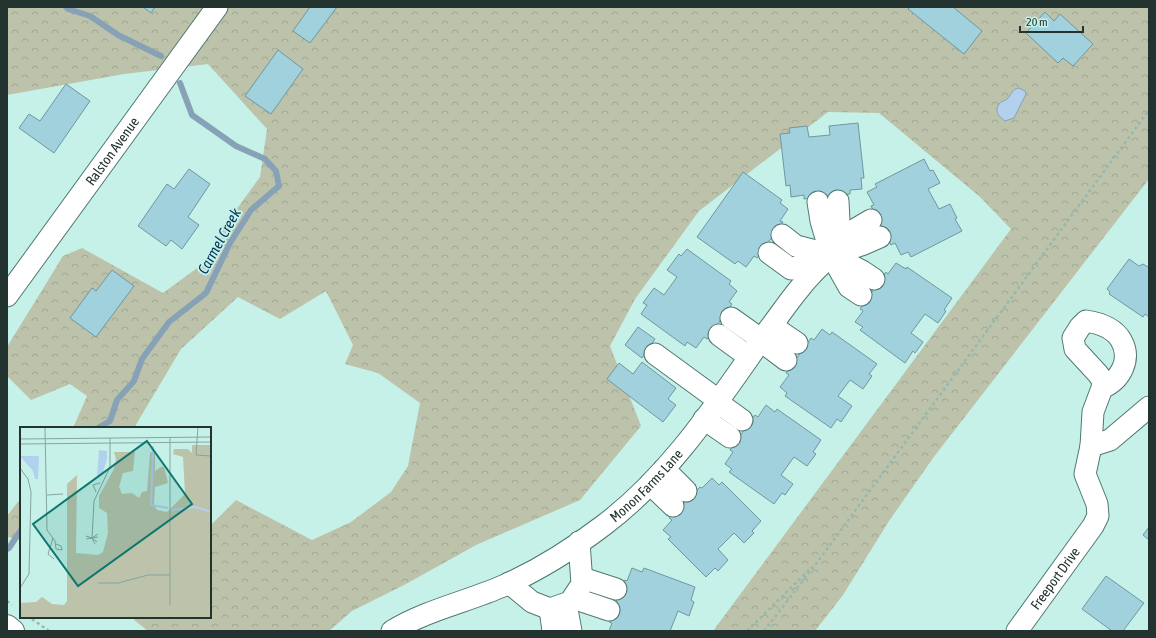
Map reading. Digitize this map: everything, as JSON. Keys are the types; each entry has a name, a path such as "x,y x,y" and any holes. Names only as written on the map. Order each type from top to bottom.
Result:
{"main road":[{"path":"7,626 14,631"}],"street":[{"name":"Ralston Avenue","path":"7,296 217,7"},
{"path":"828,202 839,221 831,255 849,286 861,295"},
{"path":"769,253 791,269 864,244 875,228"},
{"path":"782,235 796,246 831,255 874,279"},
{"name":"Monon Farms Lane","path":"392,631 407,622 434,610 509,583 564,553 604,525 639,496 664,469 704,419 800,288 831,255"},
{"path":"731,318 761,341"},
{"path":"719,335 761,341 792,352"},
{"path":"655,354 742,420"},
{"path":"1105,384 1093,412 1091,446 1110,440 1149,407"},
{"path":"704,419 730,437"},
{"name":"Freeport Drive","path":"1017,631 1093,526 1098,516 1097,504 1085,474 1091,446"},
{"path":"650,484 679,498 664,469"},
{"path":"553,631 563,604 582,584 579,542"},
{"path":"582,578 616,589"},
{"path":"509,583 532,602 610,610"},
{"path":"563,604 571,631"}],"path":[{"path":"764,631 819,560 1149,110"},
{"path":"747,631 819,560"},
{"path":"31,618 49,631"}],"green space":[{"path":"7,7 1149,7 1149,179 933,458 889,521 843,595 815,631 713,631 1011,229 979,196 879,113 828,112 699,211 635,299 610,346 641,426 580,500 476,545 406,584 352,611 329,631 148,631 134,620 136,618 211,618 211,525 236,500 312,540 351,522 391,492 408,466 420,403 378,373 345,364 353,345 326,291 280,319 238,297 181,349 135,427 73,427 87,396 70,384 31,400 8,377 7,347 63,256 82,248 163,293 204,263 228,221 260,177 267,129 208,64 124,74 7,95"},
{"path":"20,499 20,539 7,537 7,516"}],"water":[{"path":"1019,88 1025,91 1026,94 1014,118 1005,121 998,114 997,109 1000,103 1007,99 1013,91"}],"building":[{"path":"143,7 155,7 151,13"},
{"path":"310,7 337,7 310,43 293,31"},
{"path":"910,7 953,7 982,31 964,54 908,9"},
{"path":"1045,12 1054,21 1060,14 1093,44 1073,66 1063,58 1058,63 1026,33"},
{"path":"278,50 303,69 271,114 245,96"},
{"path":"66,84 90,101 54,153 19,128 29,114 40,121"},
{"path":"858,123 864,178 861,178 862,189 850,190 850,194 804,199 804,195 791,197 790,185 786,186 780,134 790,133 789,128 807,126 809,137 830,135 829,126"},
{"path":"924,159 930,171 933,170 940,183 928,189 939,209 950,204 957,218 955,219 962,231 911,257 908,252 901,255 895,243 891,245 871,206 874,205 867,192 877,187 875,184"},
{"path":"189,169 210,184 188,217 199,225 182,249 171,240 166,246 138,226 167,184 174,189"},
{"path":"743,172 782,200 780,203 788,209 780,221 783,222 757,258 754,256 746,267 738,261 735,264 697,237"},
{"path":"687,249 731,281 729,284 737,291 729,302 732,304 707,339 704,337 696,348 687,342 685,346 641,314 647,305 643,303 654,288 664,295 677,277 667,270 679,254 681,256"},
{"path":"1129,259 1139,266 1143,264 1148,267 1149,266 1149,317 1145,314 1143,317 1109,294 1110,292 1107,289"},
{"path":"896,263 906,269 907,267 952,298 938,323 925,314 911,333 923,342 915,353 913,351 905,363 860,330 863,327 855,322 863,311 860,309 886,272 888,274"},
{"path":"112,270 134,286 96,337 70,318 92,288 96,291"},
{"path":"638,327 655,339 642,358 625,345"},
{"path":"822,329 830,335 832,332 877,364 869,374 872,376 863,389 850,380 838,396 852,406 841,422 837,419 831,428 785,396 787,393 780,387 789,375 786,373 811,338 814,340"},
{"path":"642,362 676,388 668,399 676,405 663,422 607,379 619,363 633,374"},
{"path":"766,405 775,412 777,409 821,440 813,452 816,454 807,466 794,457 781,475 793,484 785,495 782,493 774,504 729,472 732,469 725,464 733,452 730,450 755,415 758,417"},
{"path":"712,478 719,485 722,482 761,521 752,531 754,533 744,543 734,533 718,549 728,560 718,571 715,568 706,577 668,539 671,537 663,530 672,520 669,518 700,487 702,488"},
{"path":"1149,527 1149,540 1143,535"},
{"path":"632,568 642,572 644,568 695,587 691,600 694,602 689,616 678,611 670,631 609,631 612,623 609,622 624,580 627,581"},
{"path":"1106,576 1144,603 1123,631 1112,631 1082,609"}],"waterway":[{"name":"Carmel Creek","path":"66,7 90,16 118,35 161,56"},
{"name":"Carmel Creek","path":"100,427 110,421 117,400 134,381 142,359 169,322 206,293 230,243 251,210 279,186 276,171 265,159 236,146 192,115 180,83"},
{"name":"Carmel Creek","path":"7,549 20,532"}]}
